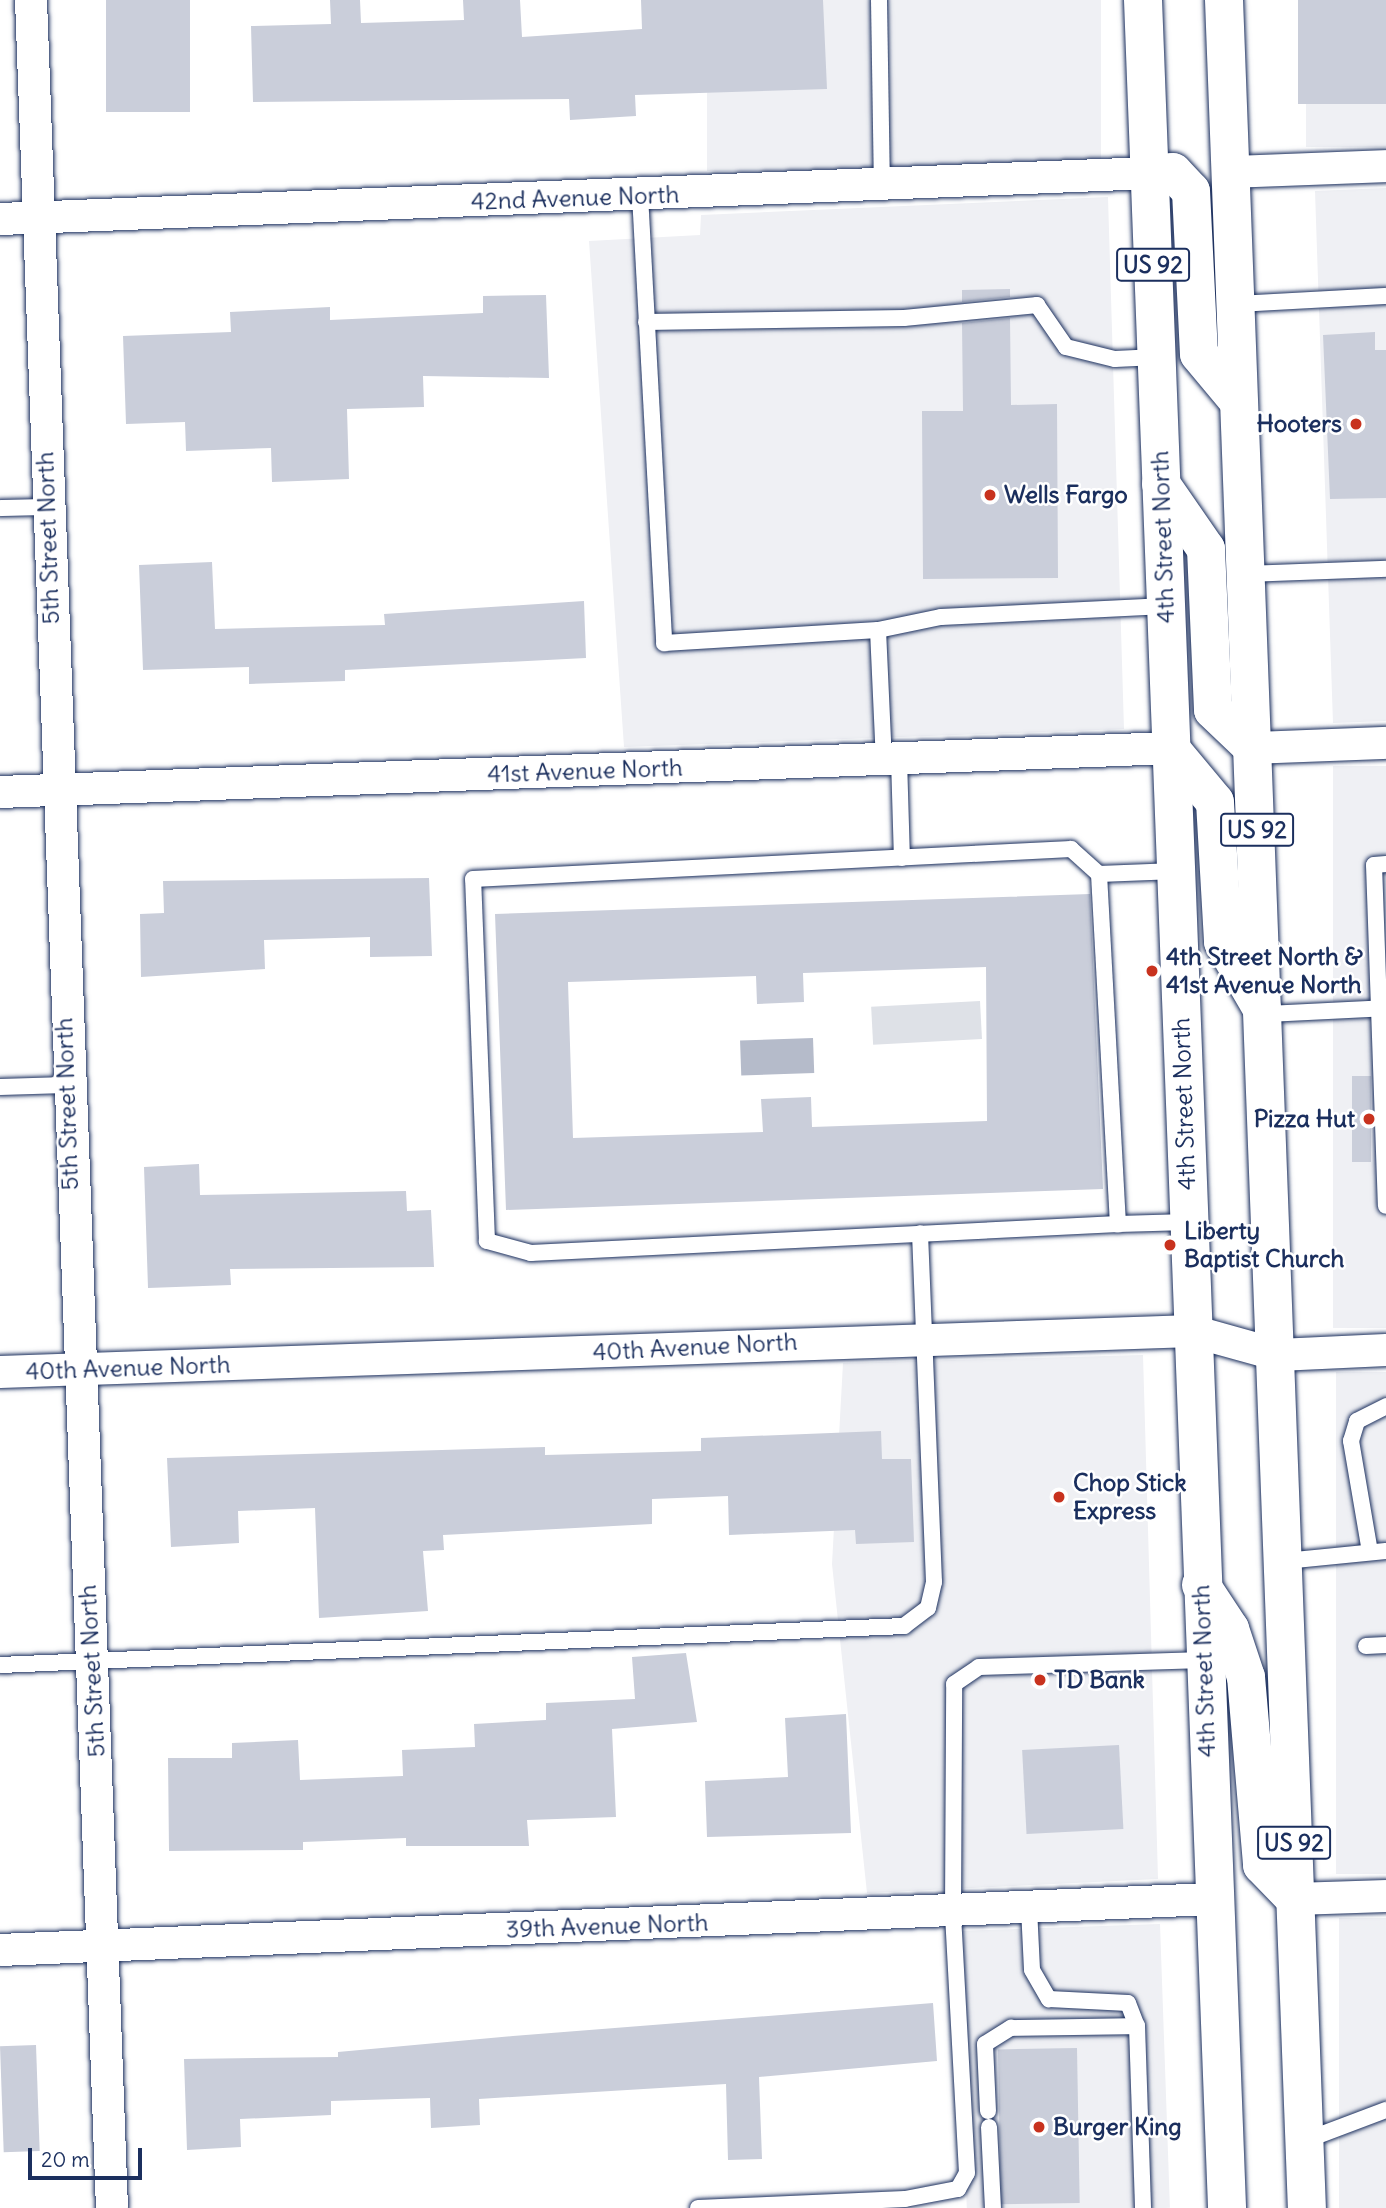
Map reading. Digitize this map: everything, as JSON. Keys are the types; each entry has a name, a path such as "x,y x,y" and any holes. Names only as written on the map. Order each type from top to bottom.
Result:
{"main road":[{"name":"4th Street North","path":"1143,0 1201,1585 1227,2208"},
{"name":"US 92","path":"1224,0 1278,1355 1307,2208"},
{"path":"1150,173 1173,172 1191,191 1199,354 1239,402"},
{"path":"1161,484 1206,549 1213,710 1254,748"},
{"path":"1170,748 1215,802 1223,942 1265,1014"},
{"path":"1201,1585 1230,1629 1246,1677 1262,1865 1295,1899"}],"street":[{"name":"5th Street North","path":"31,0 66,1084 77,1369 107,1946 112,2208"},
{"path":"1231,172 1386,166"},
{"name":"42nd Avenue North","path":"0,219 882,186 1150,173"},
{"path":"1254,748 1386,743"},
{"name":"41st Avenue North","path":"0,792 1170,748"},
{"name":"40th Avenue North","path":"0,1372 925,1336 1192,1331 1278,1355 1386,1350"},
{"path":"1295,1899 1386,1896"},
{"name":"39th Avenue North","path":"0,1950 1213,1899"}],"lane":[{"path":"879,0 882,186"},
{"path":"640,195 664,643 878,630 941,617 1166,606"},
{"path":"1236,304 1386,296"},
{"path":"646,322 815,320 1037,305 1066,347 1115,359 1157,357"},
{"path":"0,508 47,507"},
{"path":"1247,574 1386,569"},
{"path":"878,630 902,858"},
{"path":"1176,871 1099,874 1071,849 473,879 487,1241 531,1252 1188,1222"},
{"path":"1386,864 1374,865 1381,900 1386,1206"},
{"path":"1099,874 1118,1224"},
{"path":"1265,1014 1384,1007"},
{"path":"0,1087 66,1084"},
{"path":"0,1665 904,1626 928,1608 934,1582 920,1233"},
{"path":"1285,1561 1378,1552 1351,1441 1357,1420 1386,1406"},
{"path":"1366,1646 1386,1645"},
{"path":"698,2208 905,2199 958,2189 967,2173 953,1912 953,1699 959,1675 979,1667 1204,1660"},
{"path":"1030,1908 1032,1970 1049,1998 1128,2003 1137,2026 1143,2208"},
{"path":"993,2208 985,2044 1011,2028 1137,2026"},
{"path":"1304,2141 1386,2110"}],"shaded area":[{"path":"707,0 1101,0 1101,171 707,171"},
{"path":"1306,0 1386,0 1386,147 1306,147"},
{"path":"1386,188 1386,721 1333,723 1315,191"},
{"path":"1108,197 1124,729 624,747 589,241 700,235 701,215"},
{"path":"1333,766 1386,766 1386,1328 1333,1328"},
{"path":"980,1001 982,1039 873,1045 871,1007"},
{"path":"1143,1355 1158,1879 867,1893 832,1564 843,1363"},
{"path":"1336,1372 1386,1372 1386,1874 1336,1874"},
{"path":"1339,1918 1386,1918 1386,2208 1339,2208"},
{"path":"1160,1924 1170,2208 967,2208 957,1931"}],"water":[{"path":"813,1038 814,1073 741,1076 740,1041"}],"building":[{"path":"106,0 190,0 190,112 106,112"},
{"path":"330,0 360,0 361,23 464,20 463,0 520,0 522,37 642,29 641,0 823,0 827,89 635,95 636,116 570,120 569,99 253,102 251,26 331,24"},
{"path":"1298,0 1386,0 1386,104 1298,104"},
{"path":"1010,289 1010,297 962,302 962,290"},
{"path":"546,295 549,378 423,376 424,407 347,409 349,479 272,482 271,448 186,451 185,422 126,424 123,336 231,332 230,312 330,307 330,320 483,313 483,296"},
{"name":"Wells Fargo","path":"1010,318 1011,405 1057,404 1058,578 923,579 922,411 963,411 962,323"},
{"name":"Hooters","path":"1375,332 1375,350 1386,350 1386,498 1330,499 1323,335"},
{"path":"212,562 215,629 385,625 384,614 584,601 586,658 345,670 345,681 249,684 249,667 143,670 139,565"},
{"path":"429,878 432,956 370,957 370,937 264,940 265,969 141,977 140,914 164,913 163,881"},
{"path":"1090,894 1103,1189 506,1210 495,914","holes":["986,967 987,1121 812,1127 811,1097 761,1099 763,1132 573,1138 568,982 756,976 757,1004 804,1002 803,973"]},
{"path":"1352,1076 1371,1076 1371,1162 1352,1162"},
{"path":"199,1164 200,1195 406,1191 407,1211 431,1210 434,1267 230,1269 231,1285 148,1288 144,1167"},
{"path":"881,1431 882,1459 911,1459 914,1542 856,1544 855,1530 729,1535 728,1496 652,1499 652,1524 443,1535 444,1550 423,1551 428,1611 319,1618 315,1508 238,1511 239,1543 171,1547 167,1458 545,1447 545,1455 701,1451 701,1438"},
{"path":"686,1653 697,1722 612,1729 616,1817 527,1820 529,1846 406,1846 406,1838 303,1842 303,1850 169,1851 168,1758 232,1758 232,1743 298,1740 300,1780 403,1776 402,1750 475,1747 474,1724 546,1720 546,1703 635,1699 632,1657"},
{"path":"846,1714 851,1833 707,1837 705,1781 788,1777 785,1718"},
{"path":"1119,1745 1123,1829 1027,1834 1022,1750"},
{"path":"933,2003 937,2061 759,2077 762,2159 728,2160 726,2084 479,2099 480,2125 431,2128 430,2098 331,2101 331,2115 240,2119 241,2147 187,2150 184,2059 338,2057 338,2052 513,2036"},
{"path":"36,2045 40,2151 4,2152 0,2046"},
{"name":"Burger King","path":"1077,2048 1080,2203 1001,2204 998,2049"}],"place":[{"name":"Hooters","path":"1356,424"},
{"name":"Wells Fargo","path":"990,495"},
{"name":"4th Street North & 41st Avenue North","path":"1152,971"},
{"name":"Pizza Hut","path":"1369,1119"},
{"name":"Liberty Baptist Church","path":"1170,1245"},
{"name":"Chop Stick Express","path":"1059,1497"},
{"name":"TD Bank","path":"1040,1680"},
{"name":"Burger King","path":"1039,2127"}]}
